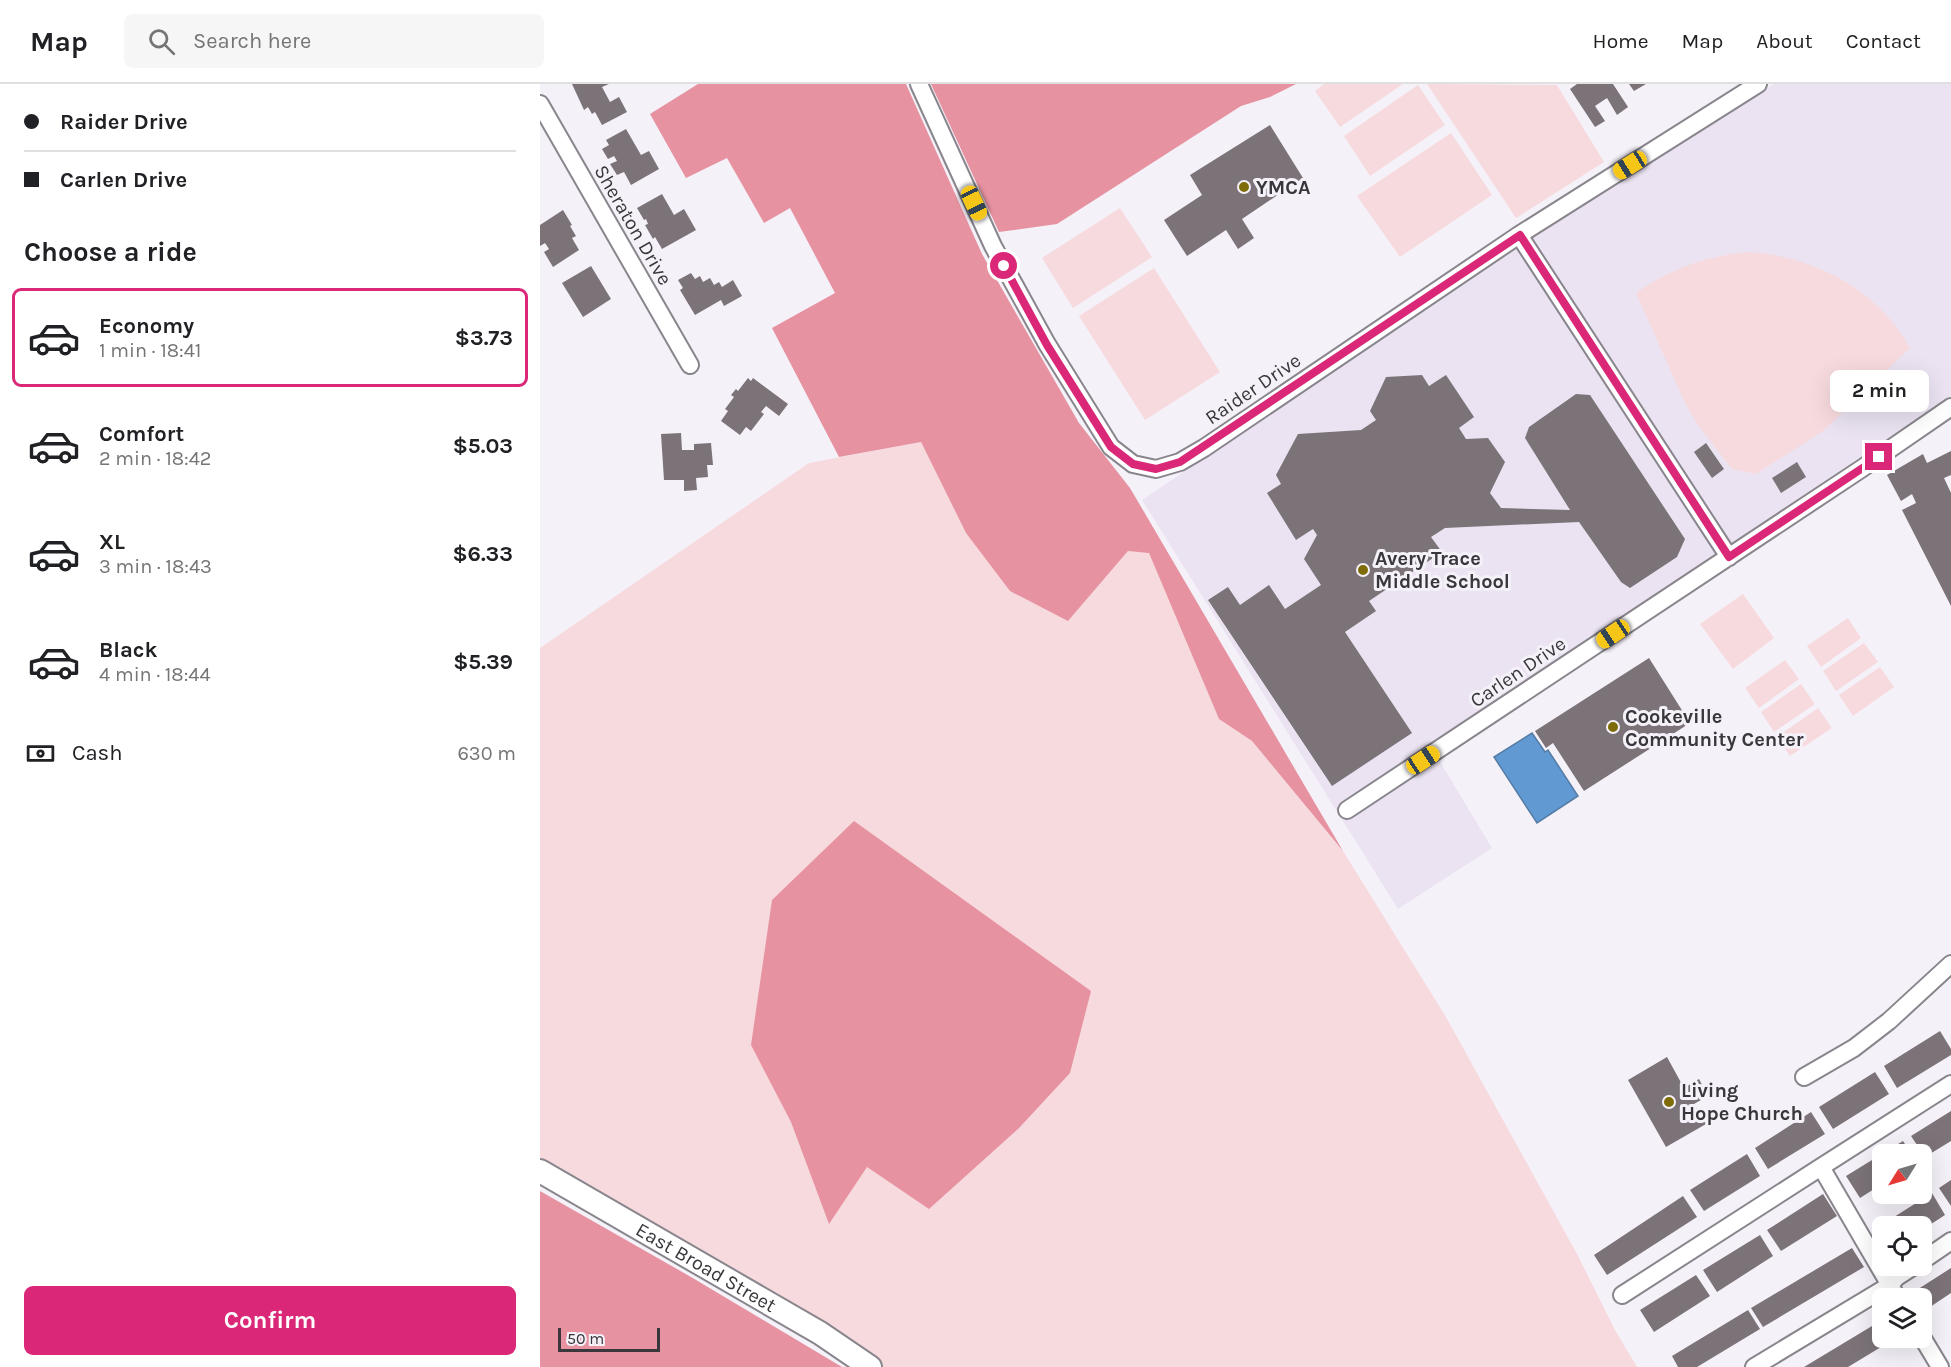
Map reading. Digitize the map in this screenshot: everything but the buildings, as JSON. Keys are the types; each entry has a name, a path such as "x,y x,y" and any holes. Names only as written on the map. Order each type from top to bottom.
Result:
{"street":[{"name":"Raider Drive","path":"919,84 993,246 1047,345 1111,447 1133,464 1156,469 1180,462 1520,235 1758,84"},
{"name":"Sheraton Drive","path":"540,104 690,365"},
{"path":"1520,235 1729,557"},
{"name":"Carlen Drive","path":"1347,810 1951,407"},
{"path":"1804,1077 1854,1048 1889,1021 1951,964"},
{"path":"1622,1295 1951,1084"},
{"path":"1821,1167 1892,1288"},
{"name":"East Broad Street","path":"540,1171 820,1333 870,1367"},
{"path":"1932,1254 1951,1241"},
{"path":"1754,1367 1872,1304"},
{"path":"1929,1348 1940,1367"}],"shaded area":[{"path":"698,84 906,84 982,254 1079,423 1130,488 1343,851 1252,741 1219,719 1149,553 1128,551 1068,621 1010,591 966,533 921,442 839,457 772,328 835,293 790,208 764,223 727,158 686,178 650,114"},
{"path":"931,84 1296,84 1270,97 1241,106 1057,224 999,232"},
{"path":"1324,84 1403,84 1340,127 1315,91"},
{"path":"1427,84 1557,85 1604,162 1516,218"},
{"path":"1774,84 1951,84 1951,396 1430,745 1492,848 1398,909 1142,500 1535,233"},
{"path":"1418,85 1445,125 1370,176 1344,136"},
{"path":"1451,133 1492,195 1400,257 1357,196"},
{"path":"1120,208 1152,257 1073,308 1042,258"},
{"path":"1748,252 1796,260 1841,279 1880,309 1897,327 1910,348 1823,431 1756,474 1732,469 1698,425 1685,403 1636,293 1662,277 1689,265 1703,260"},
{"path":"1154,268 1220,372 1145,420 1079,316"},
{"path":"921,442 966,533 1068,621 1128,551 1149,552 1219,719 1252,741 1343,851 1446,1017 1637,1367 881,1367 540,1161 540,648 809,463"},
{"path":"1743,594 1774,638 1733,669 1700,624"},
{"path":"1848,618 1861,638 1821,667 1807,646"},
{"path":"1864,643 1878,662 1836,691 1823,671"},
{"path":"1785,660 1799,679 1759,708 1745,688"},
{"path":"1880,667 1894,687 1853,716 1839,695"},
{"path":"1801,684 1815,704 1774,732 1761,712"},
{"path":"1818,708 1832,728 1790,756 1777,737"},
{"path":"854,821 1091,991 1070,1073 1019,1128 929,1209 867,1167 829,1224 791,1122 751,1045 772,900"},
{"path":"540,1191 691,1277 842,1367 540,1367"}],"water":[{"path":"1532,733 1545,752 1548,750 1578,796 1537,823 1494,757"}],"place":[{"name":"YMCA","path":"1244,187"},
{"name":"Avery Trace Middle School","path":"1363,570"},
{"name":"Cookeville Community Center","path":"1613,727"},
{"name":"Living Hope Church","path":"1669,1102"}],"route":[{"path":"1004,266 1047,345 1111,447 1133,464 1156,469 1180,462 1204,448 1520,235 1729,557 1879,457"}]}
